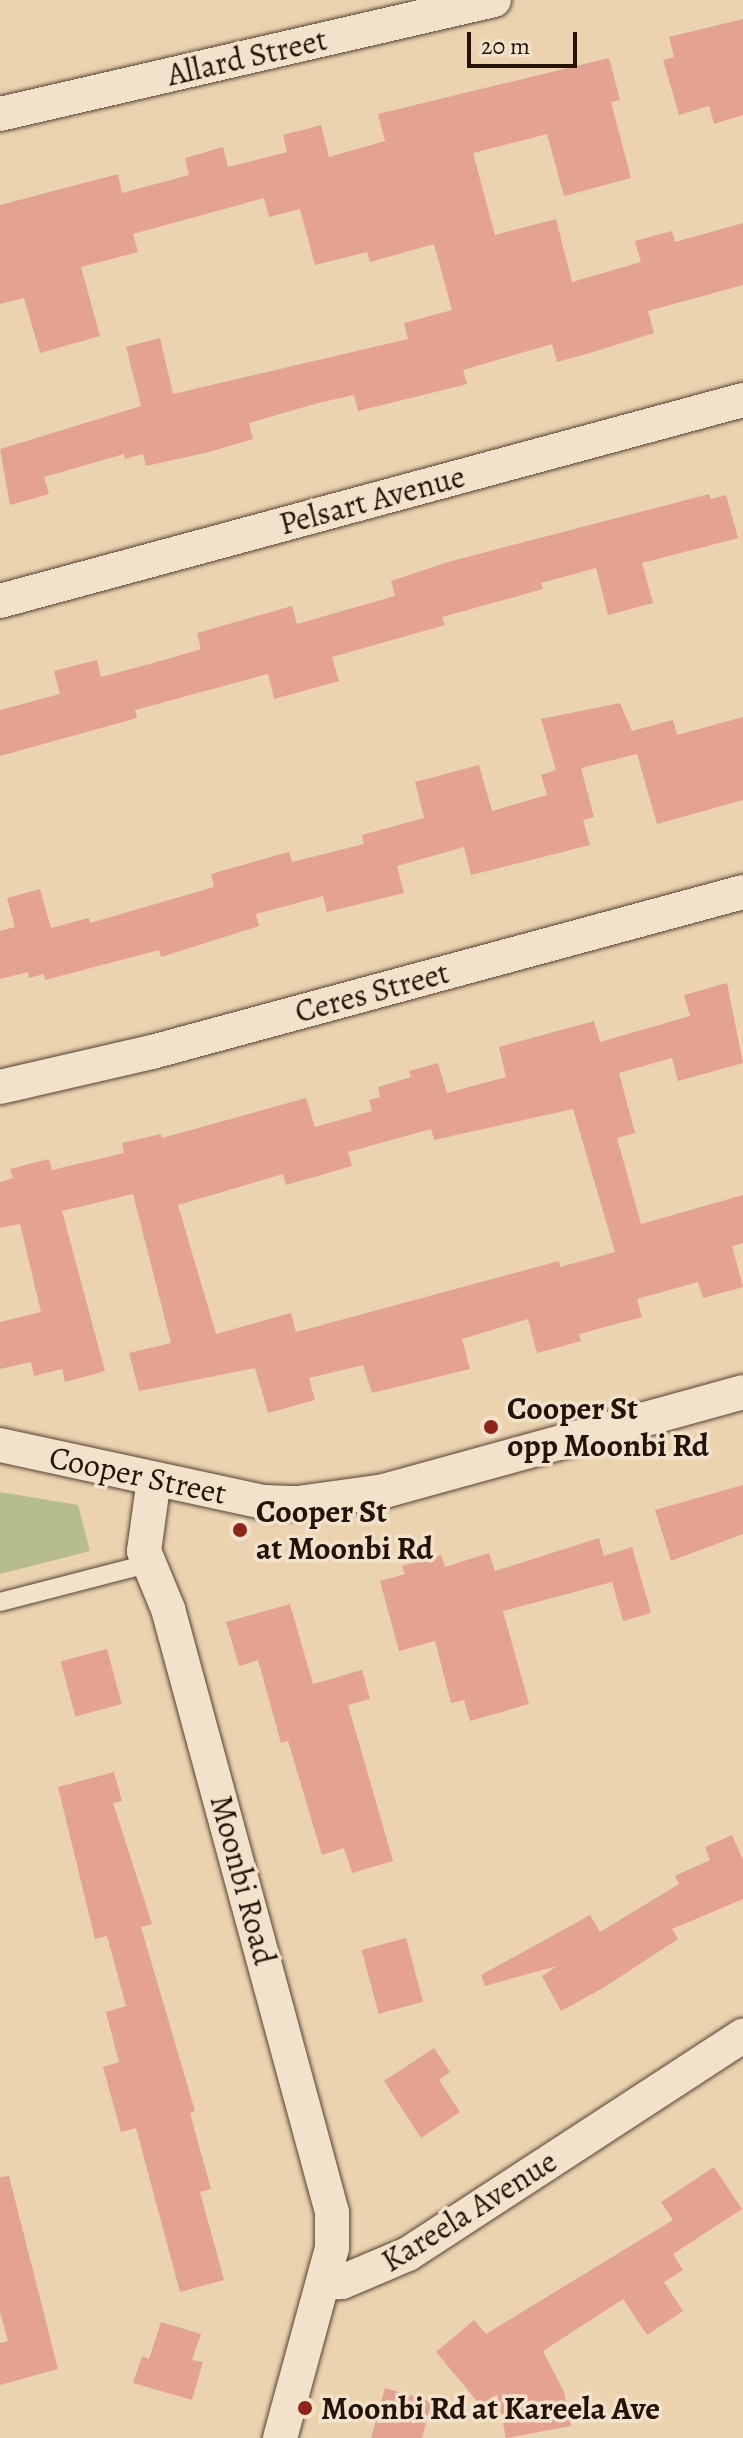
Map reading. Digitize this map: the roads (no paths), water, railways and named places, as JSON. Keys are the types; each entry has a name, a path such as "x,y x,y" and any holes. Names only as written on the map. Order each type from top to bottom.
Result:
{"street":[{"name":"Allard Street","path":"0,114 494,0"},
{"name":"Pelsart Avenue","path":"0,601 743,400"},
{"name":"Ceres Street","path":"0,1087 743,892"},
{"name":"Cooper Street","path":"0,1445 264,1502 341,1498 743,1392"},
{"name":"Moonbi Road","path":"154,1479 144,1540 147,1564 168,1609 329,2192 334,2231 323,2283"},
{"name":"Kareela Avenue","path":"323,2283 342,2282 408,2254 743,2036"},
{"path":"280,2438 323,2283"}],"lane":[{"path":"0,1602 147,1564"}],"place":[{"name":"Cooper St opp Moonbi Rd","path":"491,1427"},
{"name":"Cooper St at Moonbi Rd","path":"240,1530"},
{"name":"Moonbi Rd at Kareela Ave","path":"305,2408"}]}
